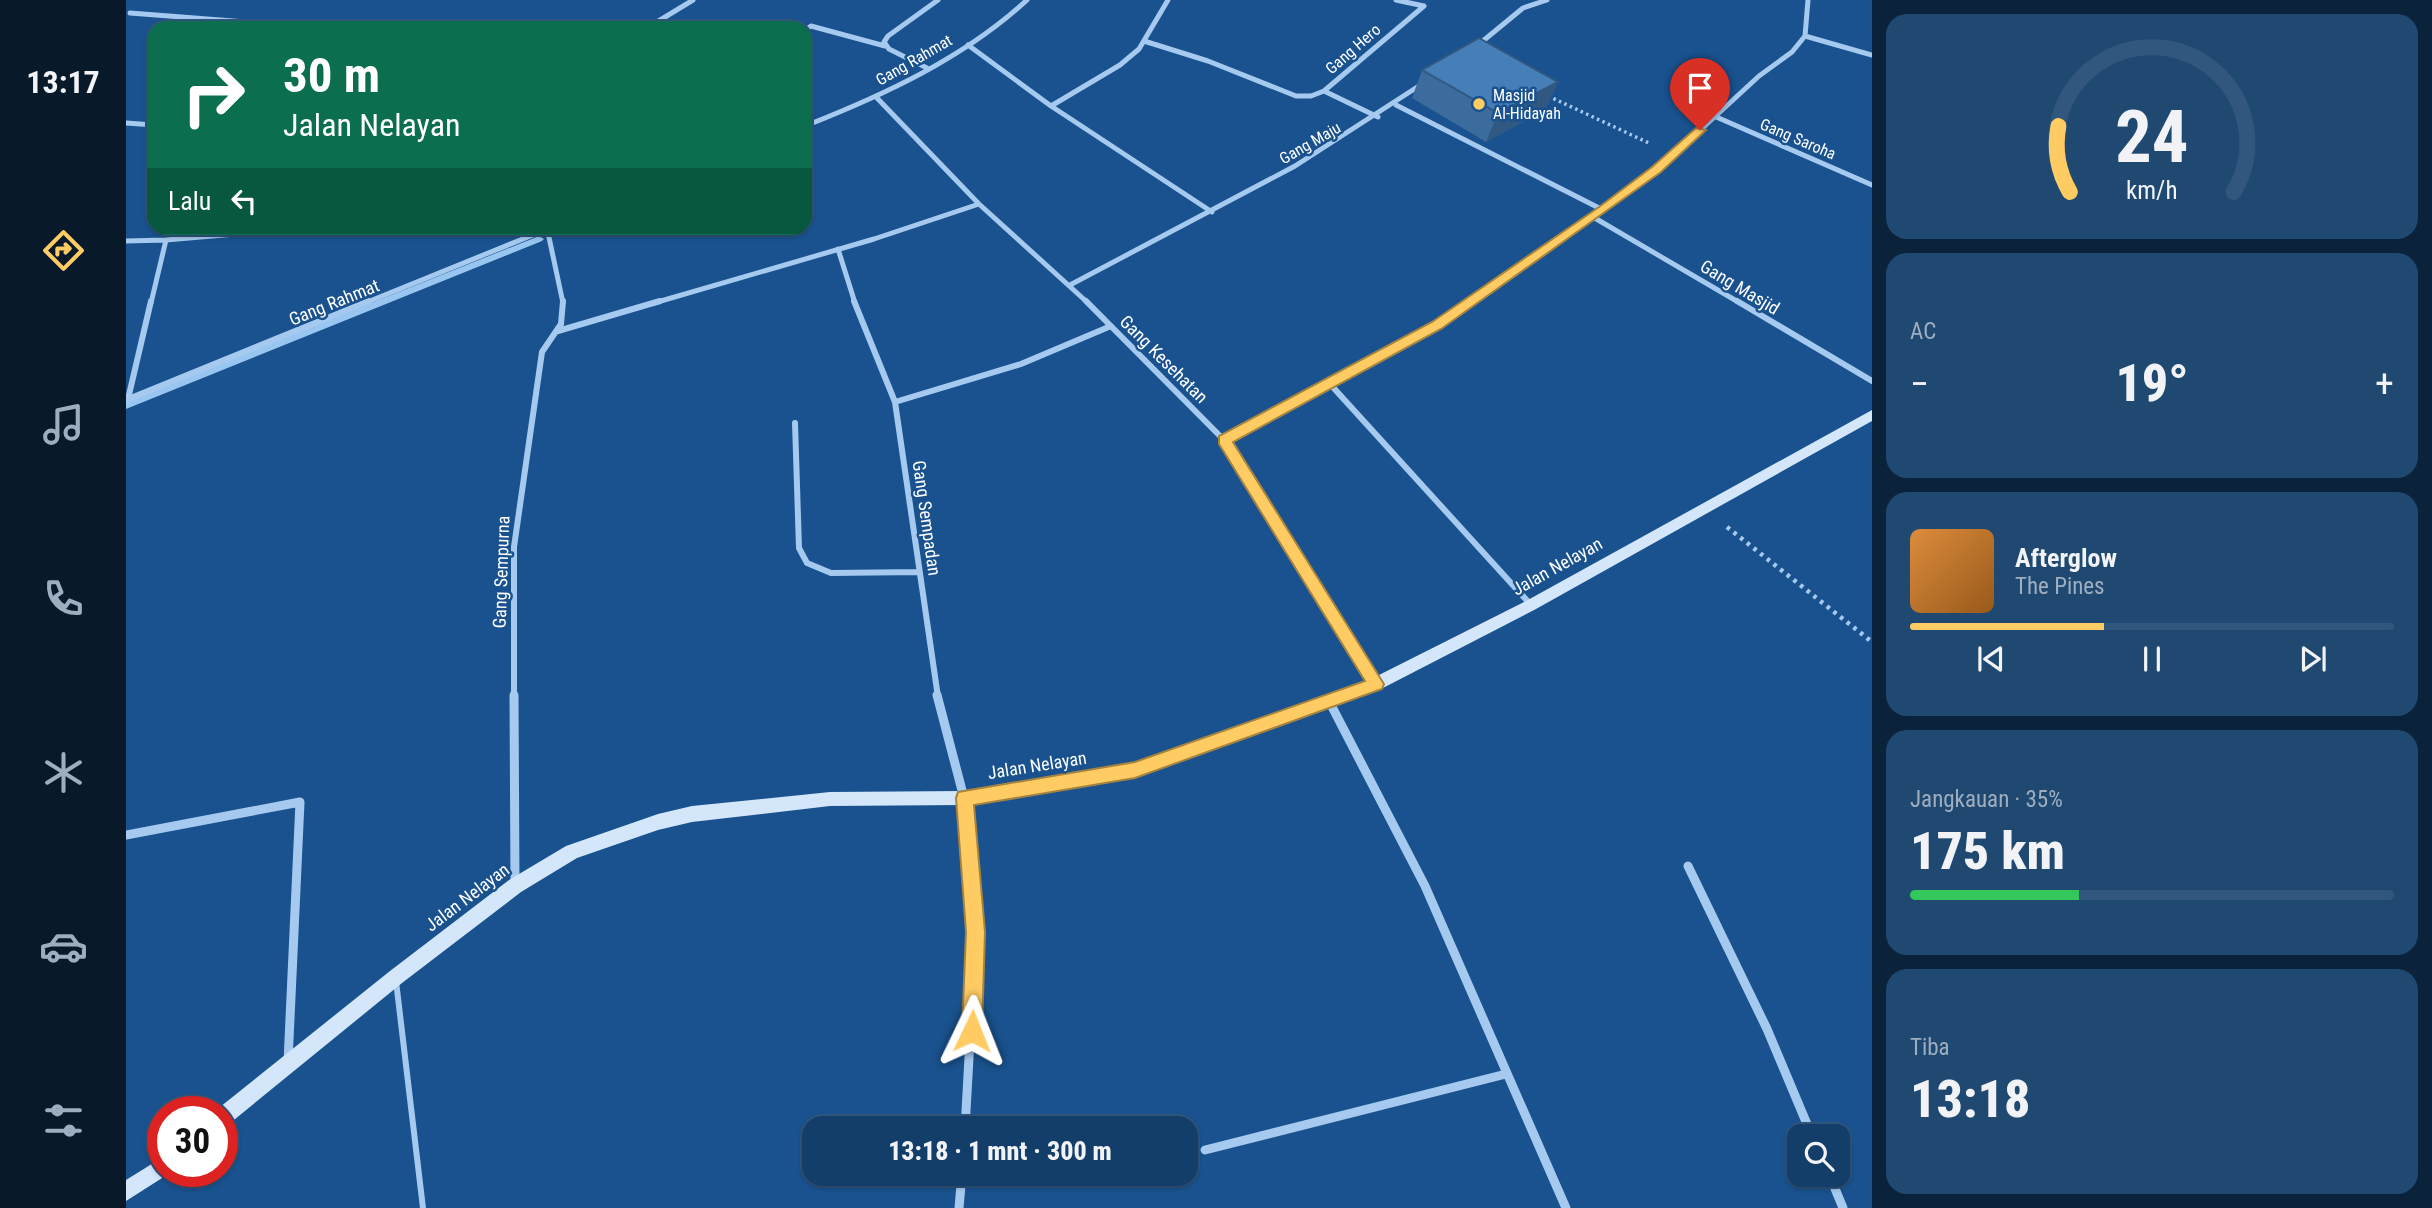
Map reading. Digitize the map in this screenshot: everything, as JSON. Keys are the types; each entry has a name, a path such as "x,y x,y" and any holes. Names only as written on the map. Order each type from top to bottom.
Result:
{"main road":[{"name":"Jalan Nelayan","path":"238,1105 396,977 515,886 572,852 658,822 692,814 830,799 964,798 1135,770 1376,684 1531,605 1872,415"},
{"path":"126,1191 147,1177"}],"street":[{"path":"658,21 693,0"},
{"path":"885,46 884,42 888,36 938,0"},
{"name":"Gang Rahmat","path":"812,122 877,98 968,46 1001,24 1027,0"},
{"path":"1051,106 1120,65 1144,41 1168,0"},
{"name":"Gang Hero","path":"1378,117 1324,90 1424,6 1396,0"},
{"path":"1474,48 1523,8 1547,0"},
{"path":"1224,440 1437,326 1603,210 1674,155 1759,76 1792,52 1805,36 1808,0"},
{"path":"130,13 233,21"},
{"path":"812,26 885,46 927,68"},
{"path":"1805,36 1872,55"},
{"path":"1144,41 1208,61 1296,96 1311,96 1324,90"},
{"path":"968,46 1051,106 1212,212"},
{"name":"Gang Maju","path":"1070,285 1212,212 1378,117 1430,79"},
{"name":"Gang Kesehatan","path":"877,98 979,204 1070,285 1224,440 1376,684"},
{"path":"1396,105 1603,210"},
{"name":"Gang Saroha","path":"1714,116 1872,184"},
{"path":"126,123 147,124"},
{"path":"558,331 874,239 979,204"},
{"name":"Gang Masjid","path":"1593,217 1872,382"},
{"path":"126,241 224,235"},
{"name":"Gang Rahmat","path":"127,400 532,235"},
{"name":"Gang Sempurna","path":"515,886 514,547 542,352 558,331 564,314 564,300 550,235"},
{"path":"127,400 166,240"},
{"name":"Gang Sempadan","path":"838,249 853,298 895,402 935,687 964,798 976,932 966,1116"},
{"path":"895,402 1021,364 1111,326"},
{"path":"1330,384 1531,605"},
{"path":"795,423 799,548 807,563 831,573 919,572"},
{"path":"1329,701 1426,886 1566,1208"},
{"path":"126,835 300,802 288,1064"},
{"path":"1688,866 1767,1029 1807,1124"},
{"path":"1205,1150 1506,1074"},
{"path":"959,1208 961,1186"},
{"path":"1834,1187 1843,1208"}],"lane":[{"path":"396,977 423,1208"}],"path":[{"path":"1546,95 1674,155"},
{"path":"1704,509 1872,642"}],"building":[{"path":"1479,38 1558,82 1498,113 1422,70"}],"waterway":[{"path":"126,405 539,239"}],"place":[{"name":"Masjid Al-Hidayah","path":"1479,104"}],"route":[{"path":"972,1031 976,932 964,798 1135,770 1376,684 1224,440 1437,326 1657,170 1700,130"}]}
